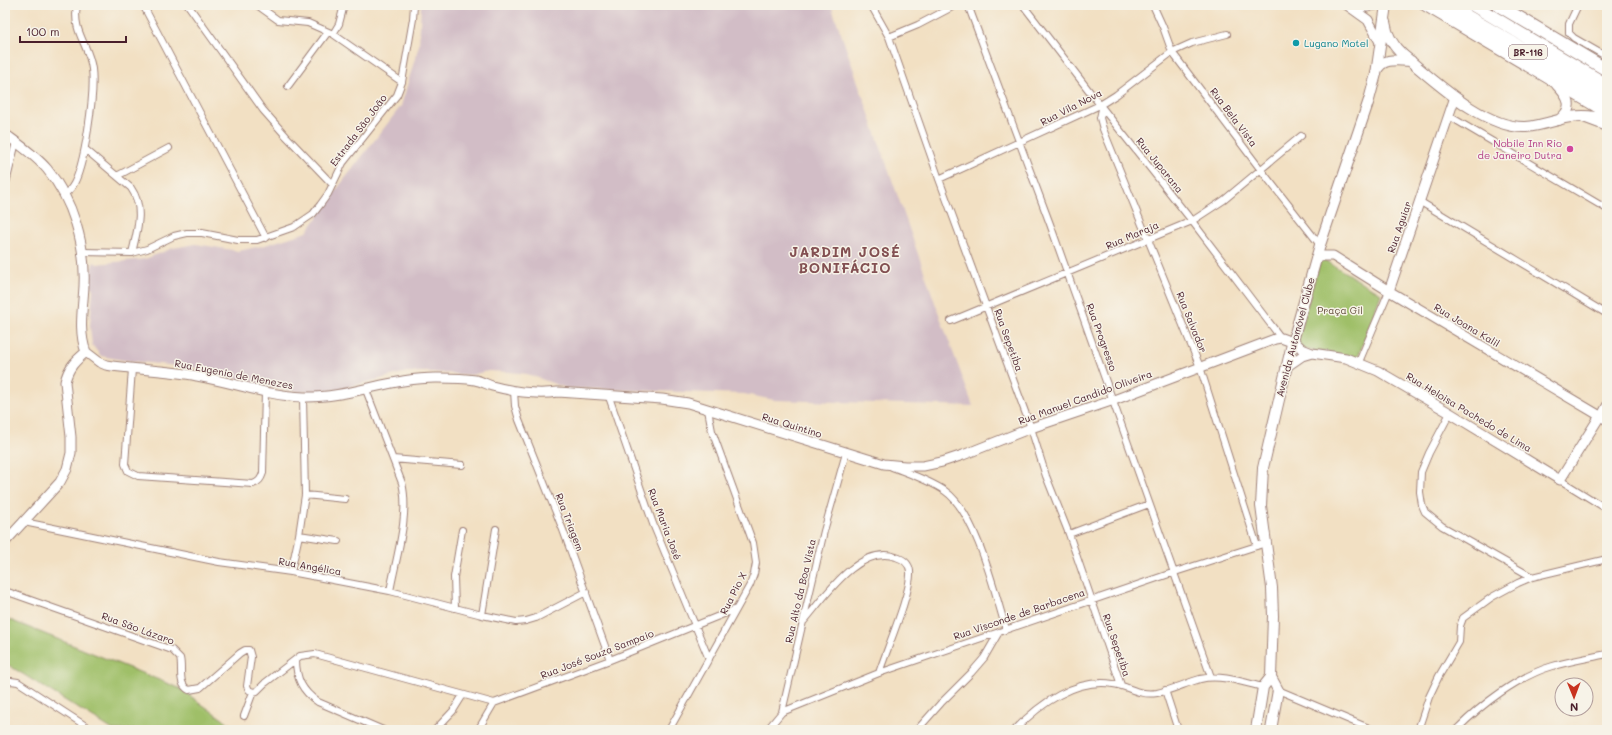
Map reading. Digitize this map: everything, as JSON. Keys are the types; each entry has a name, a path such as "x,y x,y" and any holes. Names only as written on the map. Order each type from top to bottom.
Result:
{"highway":[{"name":"BR-116","path":"1426,5 1607,112"},
{"name":"BR-116","path":"1448,5 1607,98"},
{"name":"BR-116","path":"1473,5 1607,85"},
{"name":"BR-116","path":"1498,5 1607,70"}],"main road":[{"path":"1347,5 1368,20 1380,42"},
{"path":"1352,5 1367,7 1376,5"},
{"path":"1507,5 1530,24"},
{"path":"1386,9 1386,25 1390,39 1396,49 1455,97 1494,121 1514,126 1535,126 1574,117 1590,117 1607,120"},
{"name":"Avenida Automóvel Clube","path":"1270,677 1273,616 1272,588 1262,545 1261,506 1263,468 1293,339 1320,245 1360,130 1376,74 1386,9"},
{"path":"1376,74 1379,65 1384,62 1396,60 1410,61"},
{"path":"1550,78 1562,90 1568,100 1567,111 1559,120"},
{"name":"Rua Aguiar","path":"1389,291 1455,97"},
{"path":"5,134 28,151 47,169 63,195 79,233 83,252 84,284 82,328 86,352 67,373 65,382 72,437 71,453 67,469 60,482 5,542"},
{"name":"Rua Joana Kalil","path":"1316,259 1323,256 1333,256 1389,291 1603,418"},
{"path":"1281,338 1293,339"},
{"name":"Rua Manuel Candido Oliveira","path":"884,464 923,466 942,462 1031,428 1114,400 1281,338"},
{"name":"Rua Heloisa Pachedo de Lima","path":"1293,339 1298,346 1312,353 1346,358 1378,371 1450,412 1560,480"},
{"name":"Rua Eugenio de Menezes","path":"86,352 99,362 106,365 197,376 265,392 303,397 324,397 366,390 398,381 416,379 458,378 476,380"},
{"path":"1286,367 1302,356 1312,353"},
{"name":"Rua Quintino","path":"476,380 490,386 514,391 543,394 558,392 608,394 662,399 688,404 884,464"},
{"path":"1560,480 1603,418"},
{"path":"1256,730 1263,686 1270,677 1278,690 1271,730"}],"street":[{"path":"63,195 73,186 85,149 93,83 90,59 76,26 75,18 77,5"},
{"path":"143,5 266,238"},
{"path":"188,5 263,110 332,184"},
{"path":"257,5 278,20 308,24 330,33 402,82"},
{"path":"288,86 330,33 339,24 344,5"},
{"name":"Estrada São João","path":"83,252 132,253 147,249 174,236 187,233 202,233 248,241 266,238 305,221 328,194 343,163 397,95 402,82 414,5"},
{"name":"Rua Sepetiba","path":"871,5 889,37 1031,428 1046,476 1069,534 1120,685"},
{"path":"889,37 918,25 956,5"},
{"name":"Rua Progresso","path":"968,5 1020,142 1114,400 1149,504 1175,572 1211,677"},
{"name":"Rua Juparana","path":"1023,5 1101,107 1192,221 1281,338"},
{"name":"Rua Bela Vista","path":"1153,5 1172,52 1320,245"},
{"path":"1578,5 1569,24 1568,32 1574,38 1607,57"},
{"name":"Rua Vila Nova","path":"940,179 1101,107 1172,52 1192,43 1227,34"},
{"name":"Rua Salvador","path":"1101,107 1100,118 1104,129 1147,240 1200,367 1262,545"},
{"path":"1449,116 1607,209"},
{"path":"1574,117 1607,128"},
{"name":"Rua Maraja","path":"951,321 1192,221 1224,200 1301,136"},
{"path":"5,187 16,142"},
{"path":"117,176 169,148"},
{"path":"85,149 131,188 136,195 138,203 138,224 132,253"},
{"path":"1419,201 1607,314"},
{"path":"1312,234 1324,233"},
{"name":"Rua Aguiar","path":"1359,362 1389,291"},
{"path":"132,369 125,464 128,471 138,476 253,484 258,482 263,473 265,392"},
{"path":"366,390 402,482 406,503 390,591"},
{"name":"Rua Triagem","path":"514,391 515,406 519,420 563,530 610,660"},
{"name":"Rua Maria José","path":"608,394 653,524 709,659"},
{"path":"291,572 299,535 305,495 303,397"},
{"path":"1603,418 1607,403"},
{"name":"Rua Pio X","path":"669,730 750,585 756,563 753,543 712,431 708,410"},
{"path":"1450,412 1421,472 1420,492 1422,505 1425,512 1442,526 1532,577"},
{"name":"Rua Alto da Boa Vista","path":"767,730 782,712 824,531 846,453"},
{"path":"393,458 462,465"},
{"name":"Rua Quintino","path":"884,464 928,481 946,491 958,502 978,541 1006,629"},
{"name":"Rua Heloisa Pachedo de Lima","path":"1560,480 1607,509"},
{"path":"305,495 345,499"},
{"path":"1069,534 1149,504"},
{"name":"Rua Angélica","path":"24,522 219,562 291,572 390,591 482,615 516,622 526,621 586,592"},
{"path":"455,608 454,578 462,530"},
{"path":"482,615 496,530"},
{"path":"299,535 338,541"},
{"name":"Rua Visconde de Barbacena","path":"782,712 879,673 1175,572 1262,545"},
{"path":"802,623 831,589 856,565 869,558 882,554 900,558 906,562 910,569 910,579 904,602 879,673"},
{"path":"1418,730 1428,697 1459,642 1460,626 1463,618 1498,594 1532,577 1607,559"},
{"name":"Rua São Lázaro","path":"5,592 172,650 180,658 181,682 184,688 189,690 200,688 240,653 245,650 249,650 251,657 247,686 249,690 253,692"},
{"name":"Rua José Souza Sampaio","path":"494,703 610,660 736,609"},
{"path":"917,730 941,703 972,674 984,658 999,632"},
{"path":"244,716 253,692 257,691 300,656 315,654 494,703 478,730"},
{"path":"1456,730 1487,704 1533,673 1557,664 1607,654"},
{"path":"296,659 298,676 304,690 309,696 318,702 383,730"},
{"path":"1015,730 1042,706 1065,692 1102,683 1120,685 1139,692 1149,693 1211,677 1230,679 1263,686"},
{"path":"5,682 18,682 92,730"},
{"path":"1165,690 1178,730"},
{"path":"1278,690 1371,729"},
{"path":"435,730 450,714 463,695"}],"shaded area":[{"path":"421,5 831,5 940,317 973,406 774,400 744,394 566,388 527,374 488,371 471,375 407,372 336,390 301,392 272,388 196,368 123,360 101,356 92,345 90,326 93,290 90,282 90,272 94,262 97,264 145,259 173,248 196,244 238,251 262,246 307,232 340,185 401,106 419,45"}],"green space":[{"name":"Praça Gil","path":"1321,258 1381,294 1358,357 1295,348"},
{"path":"5,618 179,688 238,730 113,730 5,663"}],"place":[{"name":"Lugano Motel","path":"1296,43"},
{"name":"Nobile Inn Rio de Janeiro Dutra","path":"1570,149"}],"district":[{"name":"JARDIM JOSÉ BONIFÁCIO","path":"845,260"}]}
